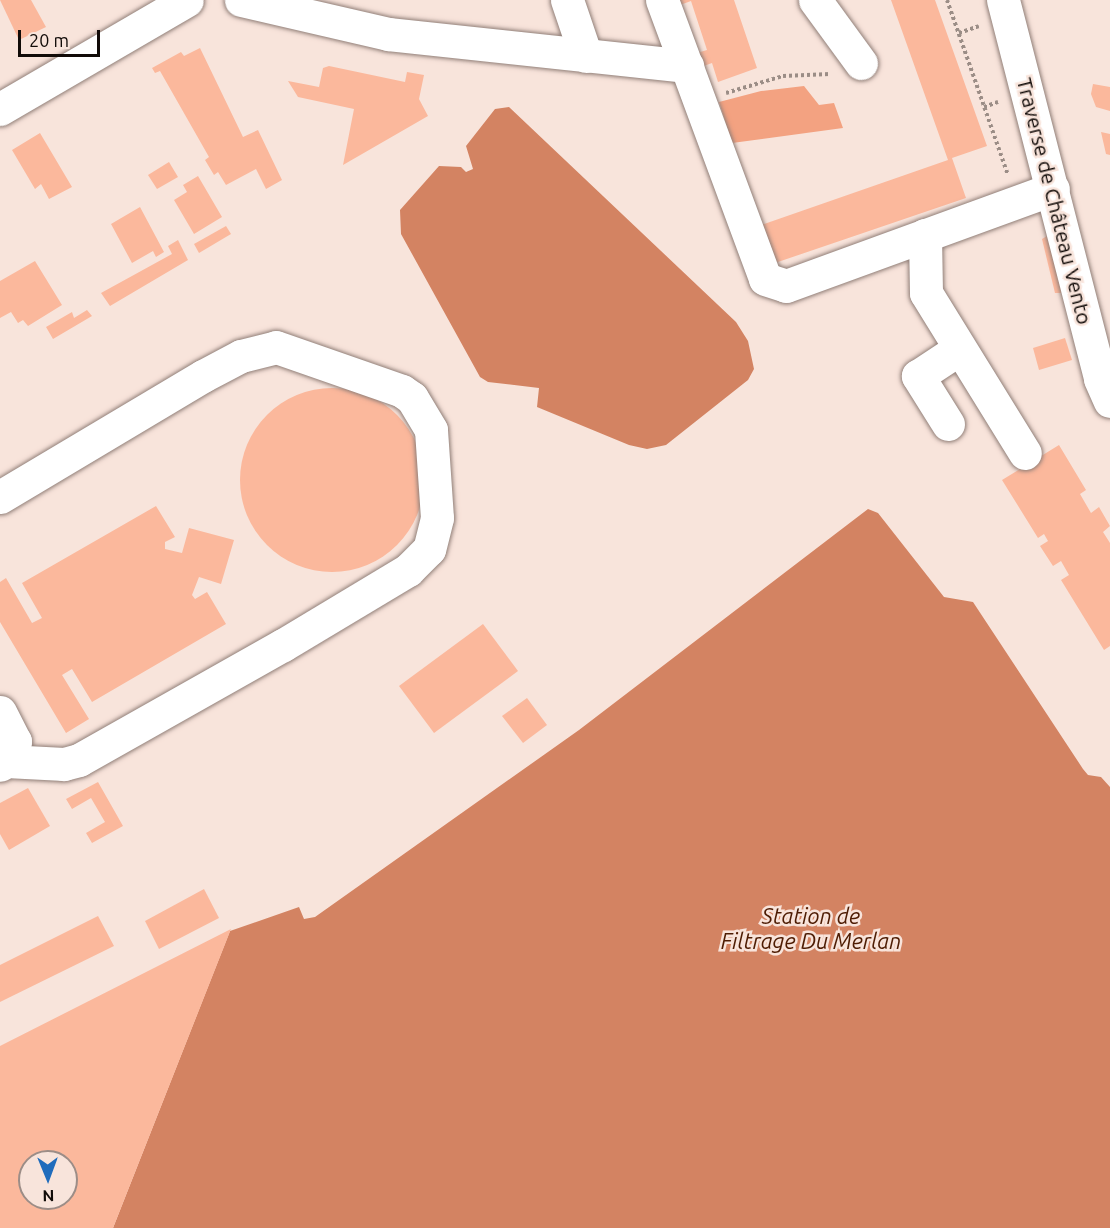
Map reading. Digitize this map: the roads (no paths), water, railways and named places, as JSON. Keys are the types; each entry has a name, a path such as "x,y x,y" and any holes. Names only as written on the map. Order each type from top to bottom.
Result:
{"street":[{"path":"0,109 187,0"},
{"path":"242,0 388,34 687,66"},
{"path":"567,0 586,56"},
{"path":"662,0 765,279 786,286 1053,189"},
{"path":"815,0 861,63"},
{"name":"Traverse de Château Vento","path":"1003,0 1100,379 1110,401"},
{"path":"925,235 926,293 1025,453"},
{"path":"0,497 203,375 241,356 276,347 412,398 431,430 437,518 429,549 408,570 283,645 79,760 64,764 3,763 15,741 0,712"},
{"path":"948,424 918,376 959,349"}],"water":[{"path":"509,107 736,322 748,341 754,369 748,380 666,445 647,449 629,445 537,407 539,388 488,382 480,377 401,234 400,210 439,166 461,167 466,172 473,169 466,146 495,109"},
{"name":"Station de Filtrage Du Merlan","path":"868,509 878,513 944,597 973,602 1083,769 1088,775 1101,777 1110,787 1110,1228 113,1228 230,931 299,907 304,919 315,917 579,730"}]}
